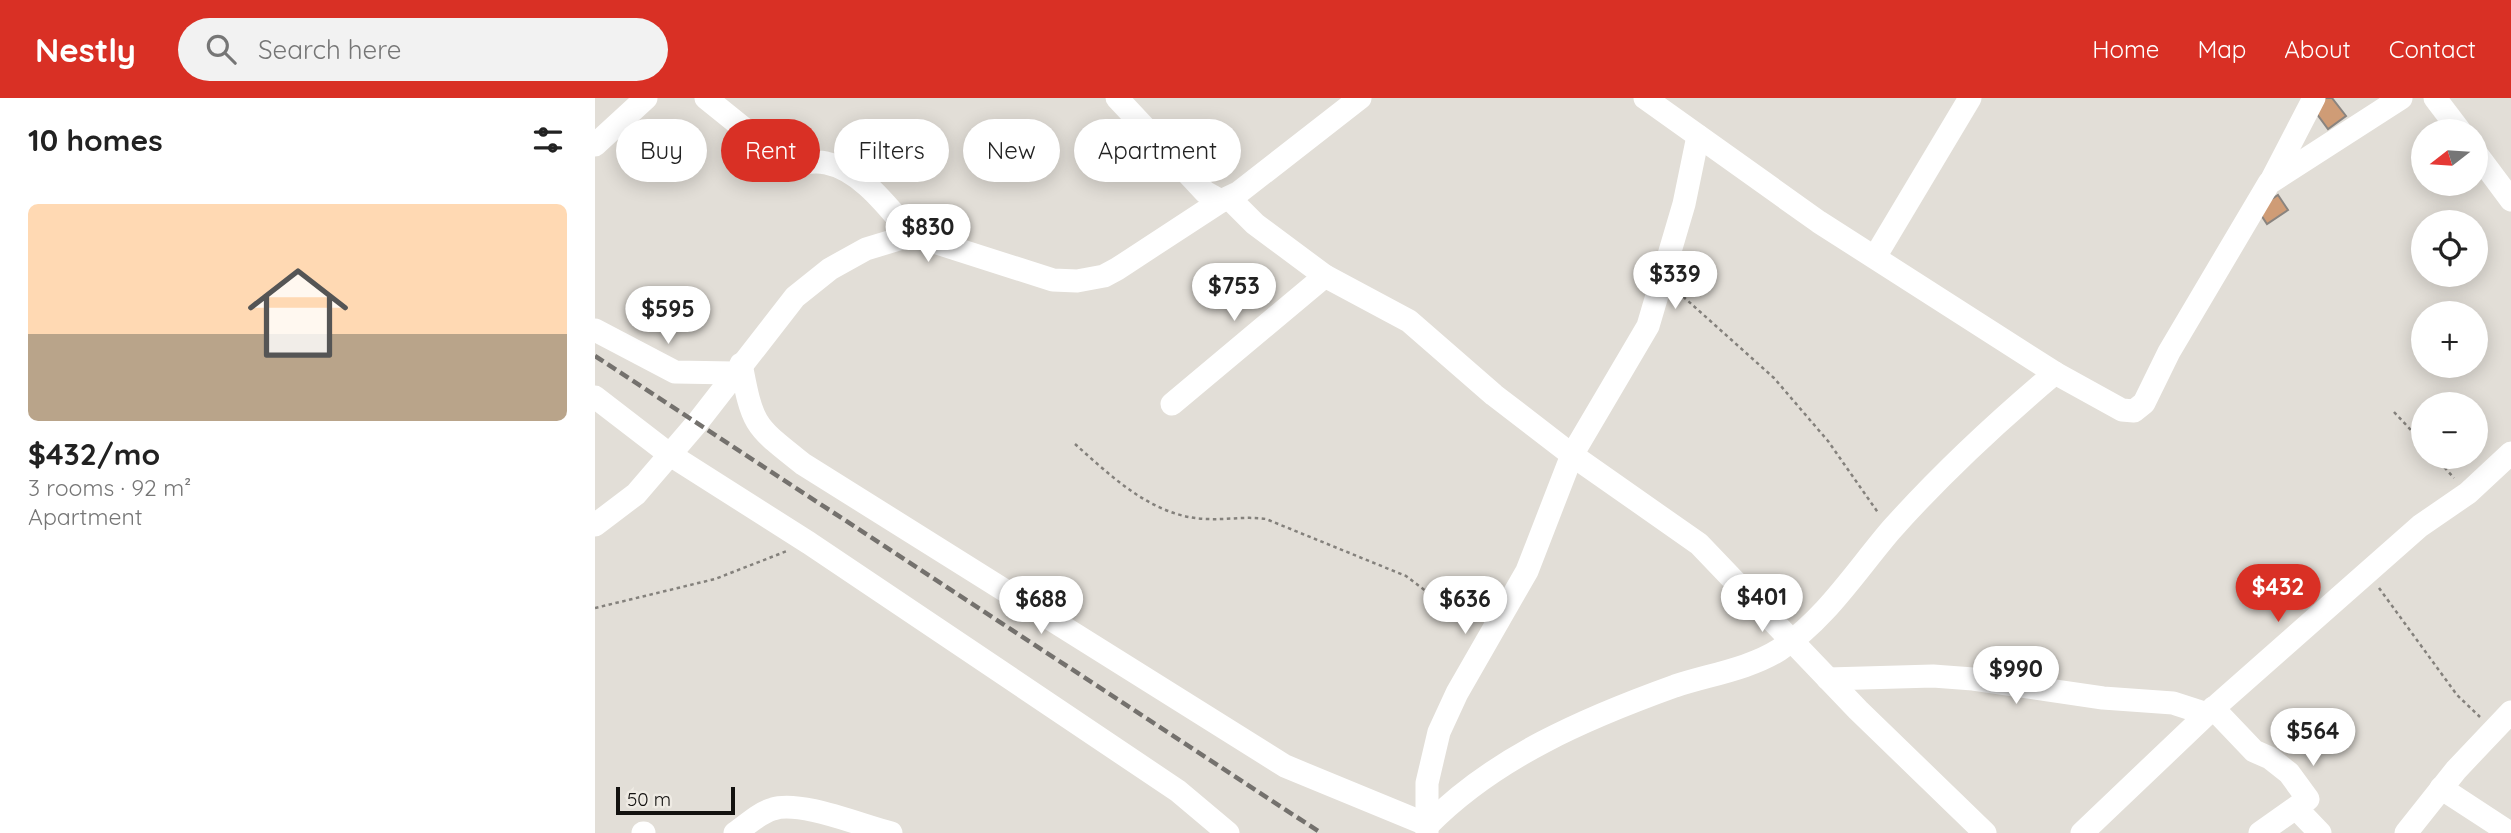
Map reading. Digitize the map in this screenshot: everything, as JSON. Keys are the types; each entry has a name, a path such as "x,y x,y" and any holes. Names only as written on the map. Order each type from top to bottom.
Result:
{"street":[{"path":"595,145 646,98"},
{"path":"706,98 738,121 778,159 788,164 823,162 839,167 877,195 912,235 1012,269 1053,280 1077,281 1104,276 1117,269 1225,199 1360,98"},
{"path":"1117,98 1205,192 1225,199 1325,276 1409,321 1494,395 1699,544 1828,679 1986,833"},
{"path":"1645,98 1819,222 2055,373 2122,410 2134,411 2144,403 2169,352 2249,212 2269,183 2312,99"},
{"path":"1875,257 1970,98"},
{"path":"2269,183 2401,98"},
{"path":"2435,98 2451,119"},
{"path":"1428,829 1427,783 1439,732 1527,571 1572,454 1648,326 1684,204 1698,136"},
{"path":"2489,170 2511,200"},
{"path":"595,525 636,494 795,297 830,269 866,248 912,235"},
{"path":"1172,404 1325,276"},
{"path":"595,330 675,372 737,369"},
{"path":"737,369 756,423 765,435 803,464 1286,766 1428,829"},
{"path":"1428,829 1453,800 1486,776 1592,717 1749,663 1792,641 1850,581 1892,530 1985,435 2055,373"},
{"path":"595,397 669,454 809,543 1178,791 1229,833"},
{"path":"2082,833 2210,711 2420,526 2468,493 2511,453"},
{"path":"1828,679 1933,676 1973,679 2103,698 2173,703 2210,711 2253,751 2270,758 2289,773 2308,799 2260,833"},
{"path":"2406,833 2441,788 2511,712"},
{"path":"2441,788 2510,833"},
{"path":"735,833 767,811 783,807 807,810 891,833"},
{"path":"2297,809 2320,833"}],"path":[{"path":"1664,272 1681,296 1774,378 1828,440 1862,492 1892,530"},
{"path":"2394,412 2411,430"},
{"path":"1075,444 1122,486 1154,505 1205,519 1252,517 1280,524 1316,542 1406,576 1427,592 1443,593 1496,625"},
{"path":"2446,469 2468,493"},
{"path":"595,608 715,579 809,543"},
{"path":"2368,574 2457,695 2494,728"}],"building":[{"path":"2321,98 2332,98 2346,116 2328,129 2311,106"},
{"path":"2278,195 2288,210 2267,224 2257,209"}],"railway":[{"path":"595,356 1321,833"}]}
